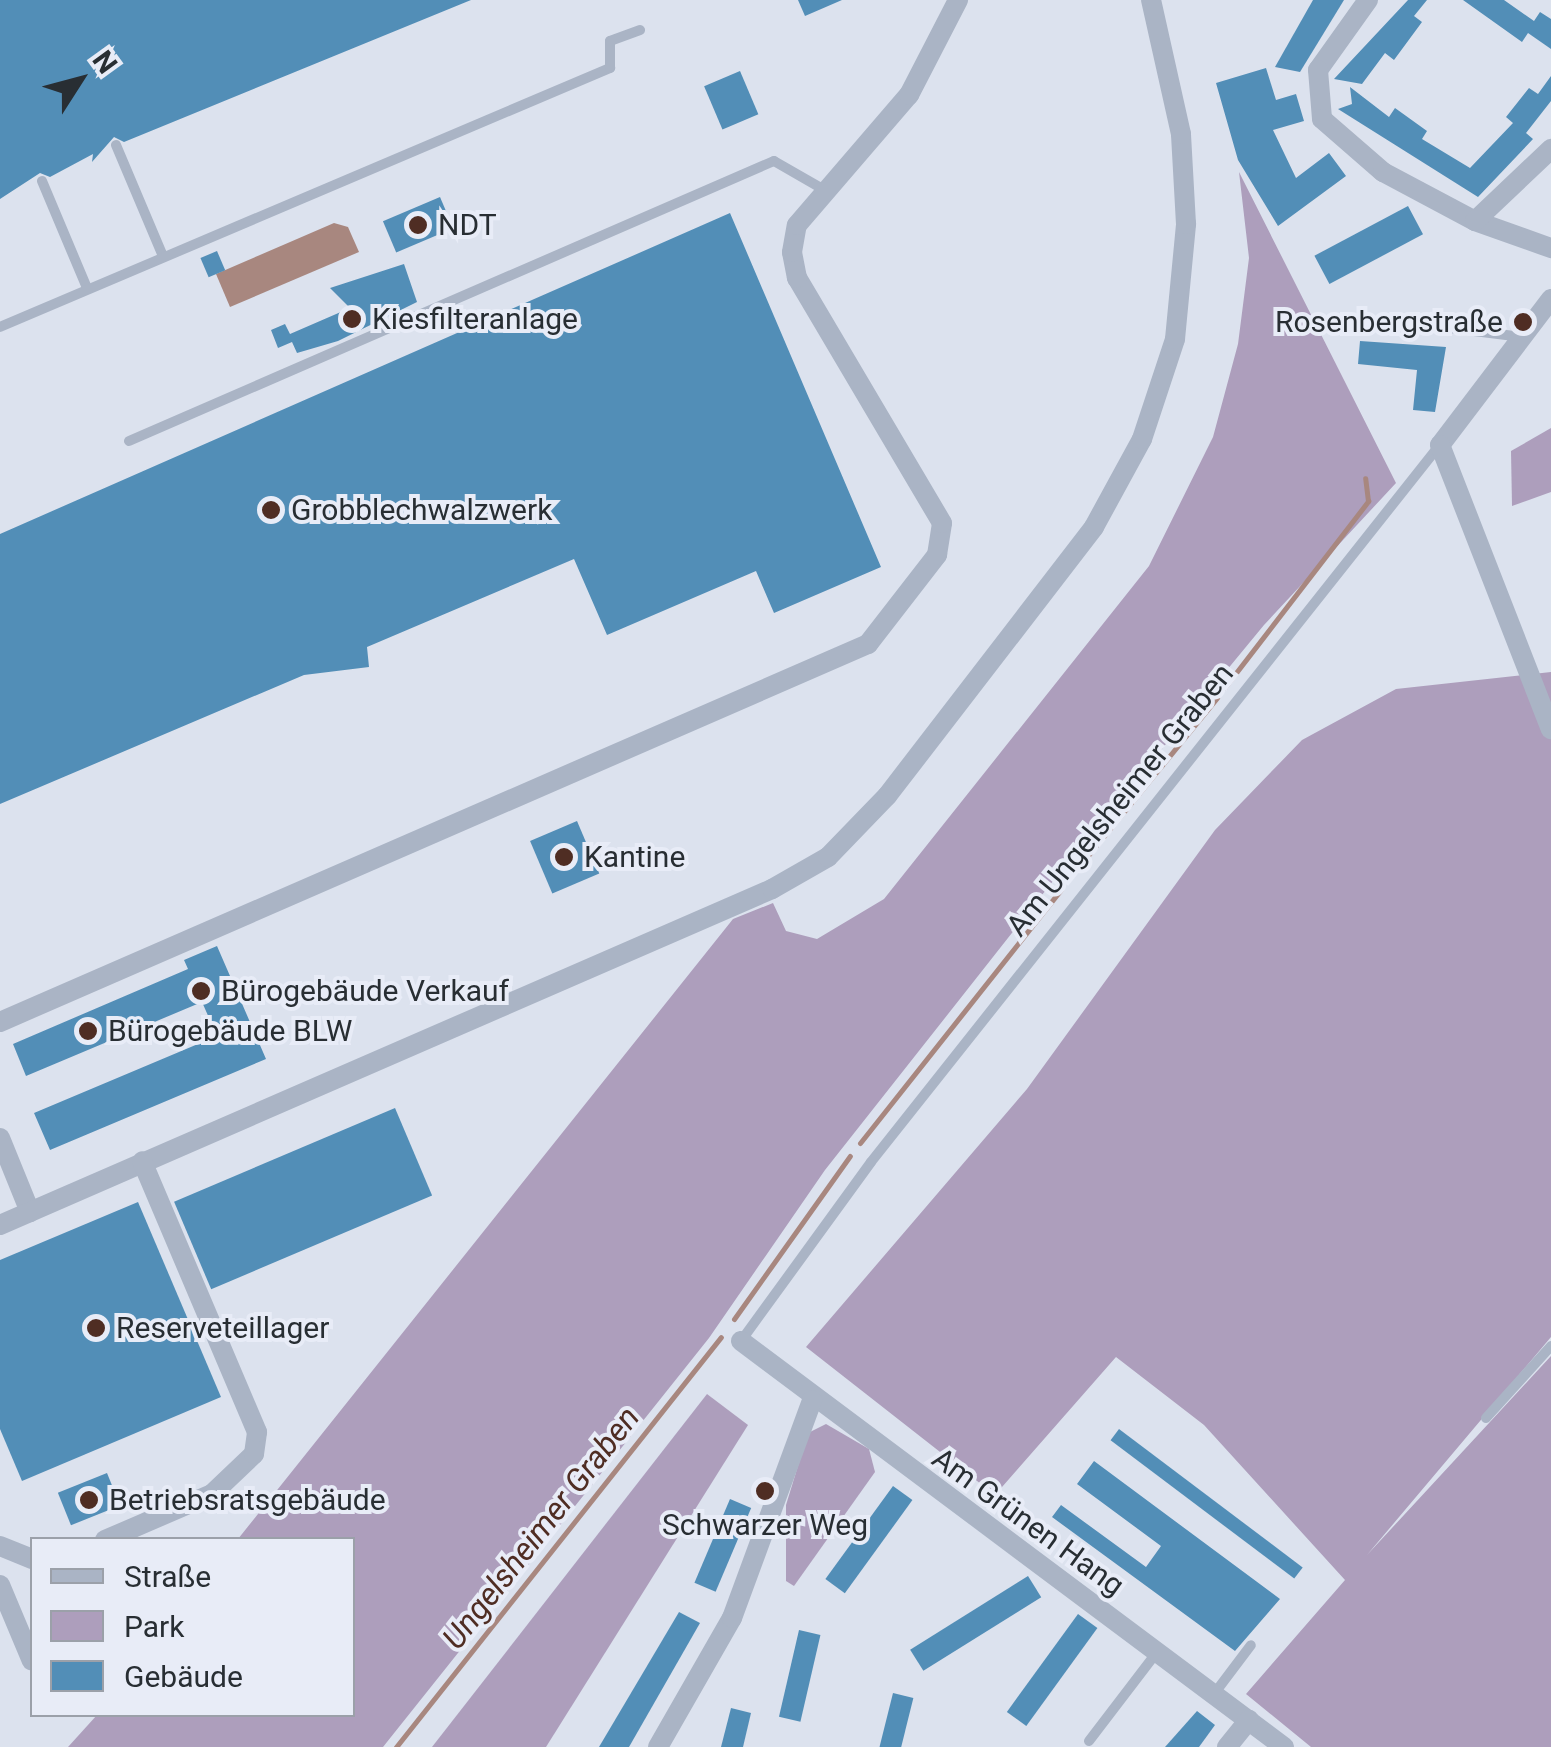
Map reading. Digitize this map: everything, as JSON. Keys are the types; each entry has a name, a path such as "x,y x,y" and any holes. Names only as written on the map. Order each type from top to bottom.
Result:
{"street":[{"path":"0,1022 868,644 937,556 942,523 797,278 797,225 909,95 958,0"},
{"path":"0,1224 644,940 772,889 828,857 887,796 1094,527 1142,439 1175,339 1186,224 1180,134 1151,0"},
{"path":"1368,0 1324,56 1318,110 1383,172 1476,222 1551,248"},
{"path":"1476,222 1551,149"},
{"name":"Am Ungelsheimer Graben","path":"1440,446 1551,299"},
{"path":"1440,446 1551,729"},
{"path":"0,1138 30,1212"},
{"path":"112,1537 212,1494 254,1454 257,1432 142,1161"},
{"name":"Am Grünen Hang","path":"741,1341 812,1400 1284,1747"},
{"path":"658,1747 732,1618 812,1400"},
{"path":"0,1546 30,1559"},
{"path":"0,1584 30,1656"},
{"path":"1227,1747 1248,1720"}],"lane":[{"path":"0,328 610,68 610,41 640,30"},
{"path":"116,146 163,256"},
{"path":"129,442 774,161 828,192"},
{"path":"42,180 87,288"},
{"path":"1386,320 1522,337"},
{"name":"Am Ungelsheimer Graben","path":"741,1341 871,1162 1440,446"},
{"path":"1486,1418 1551,1346"},
{"path":"1214,1694 1251,1645"},
{"path":"1089,1741 1157,1652"}],"green space":[{"path":"1239,172 1396,483 1264,625 1053,881 825,1170 709,1338 383,1747 68,1747 95,1717 355,1717 355,1537 240,1537 733,919 773,903 786,931 817,939 884,899 1149,566 1213,437 1238,344 1249,258"},
{"path":"1551,428 1551,492 1512,506 1511,451"},
{"path":"1551,672 1551,1337 1367,1555 1551,1356 1551,1747 1311,1747 1246,1694 1345,1580 1204,1425 1116,1357 995,1495 806,1347 1027,1089 1215,830 1302,740 1396,689"},
{"path":"707,1394 748,1425 546,1747 432,1747"},
{"path":"826,1424 869,1449 875,1472 794,1586 786,1581 786,1505 808,1433"}],"shaded area":[{"path":"334,223 348,227 359,252 230,307 216,274"}],"building":[{"path":"0,0 471,0 124,142 114,137 92,162 93,154 50,177 40,173 0,199"},
{"path":"798,0 842,0 805,16"},
{"path":"1313,0 1344,0 1300,72 1275,67"},
{"path":"1408,0 1427,0 1414,16 1422,22 1394,60 1385,53 1362,84 1334,79"},
{"path":"1463,0 1504,0 1534,21 1540,12 1551,19 1551,49 1528,33 1522,42"},
{"path":"1266,68 1276,100 1296,94 1304,121 1273,130 1296,178 1329,153 1346,176 1278,226 1238,160 1216,83"},
{"path":"740,71 758,114 722,130 704,86"},
{"path":"1551,76 1551,101 1526,133 1533,139 1478,197 1338,109 1352,104 1350,87 1389,117 1395,108 1427,131 1422,139 1470,168 1513,123 1506,117 1529,88 1538,94"},
{"name":"NDT","path":"440,197 453,228 396,253 383,221"},
{"path":"1408,206 1423,234 1329,284 1314,256"},
{"name":"Grobblechwalzwerk","path":"730,213 881,567 774,613 756,571 607,635 574,559 367,647 369,667 304,675 0,804 0,534"},
{"path":"217,251 225,270 209,277 200,258"},
{"name":"Kiesfilteranlage","path":"404,264 417,302 338,341 297,353 292,342 278,348 271,330 285,324 290,334 350,308 330,288"},
{"path":"1360,341 1446,347 1435,412 1413,410 1417,370 1358,364"},
{"name":"Kantine","path":"577,821 599,873 552,893 530,841"},
{"path":"217,946 266,1059 50,1150 34,1113 217,1036 202,1002 26,1076 13,1044 188,969 184,960"},
{"path":"395,1108 432,1195 211,1289 174,1202"},
{"name":"Reserveteillager","path":"138,1202 221,1397 22,1481 0,1429 0,1260"},
{"path":"1119,1429 1303,1567 1294,1579 1111,1440"},
{"path":"1094,1461 1280,1599 1235,1651 1052,1517 1061,1505 1146,1567 1161,1546 1077,1484"},
{"name":"Betriebsratsgebäude","path":"107,1473 120,1505 71,1525 58,1493"},
{"path":"893,1486 912,1500 845,1593 825,1579"},
{"path":"730,1499 751,1508 716,1592 694,1583"},
{"path":"1028,1576 1041,1597 923,1671 910,1650"},
{"path":"679,1612 700,1623 629,1747 599,1747"},
{"path":"1078,1614 1097,1628 1026,1726 1007,1712"},
{"path":"799,1630 820,1635 800,1722 779,1717"},
{"path":"893,1693 913,1698 901,1747 880,1747"},
{"path":"731,1708 751,1713 743,1747 721,1747"},
{"path":"1197,1711 1215,1725 1199,1747 1165,1747"}],"waterway":[{"name":"Ungelsheimer Graben","path":"1225,687 1368,501 1365,478"},
{"name":"Ungelsheimer Graben","path":"1072,875 1217,698"},
{"name":"Ungelsheimer Graben","path":"860,1143 1061,889"},
{"name":"Ungelsheimer Graben","path":"734,1319 850,1156"},
{"name":"Ungelsheimer Graben","path":"396,1747 721,1337"}],"place":[{"name":"NDT","path":"418,225"},
{"name":"Kiesfilteranlage","path":"352,319"},
{"name":"Rosenbergstraße","path":"1523,322"},
{"name":"Grobblechwalzwerk","path":"271,510"},
{"name":"Kantine","path":"564,857"},
{"name":"Bürogebäude Verkauf","path":"201,991"},
{"name":"Bürogebäude BLW","path":"88,1031"},
{"name":"Reserveteillager","path":"96,1328"},
{"name":"Schwarzer Weg","path":"765,1491"},
{"name":"Betriebsratsgebäude","path":"89,1500"}]}
